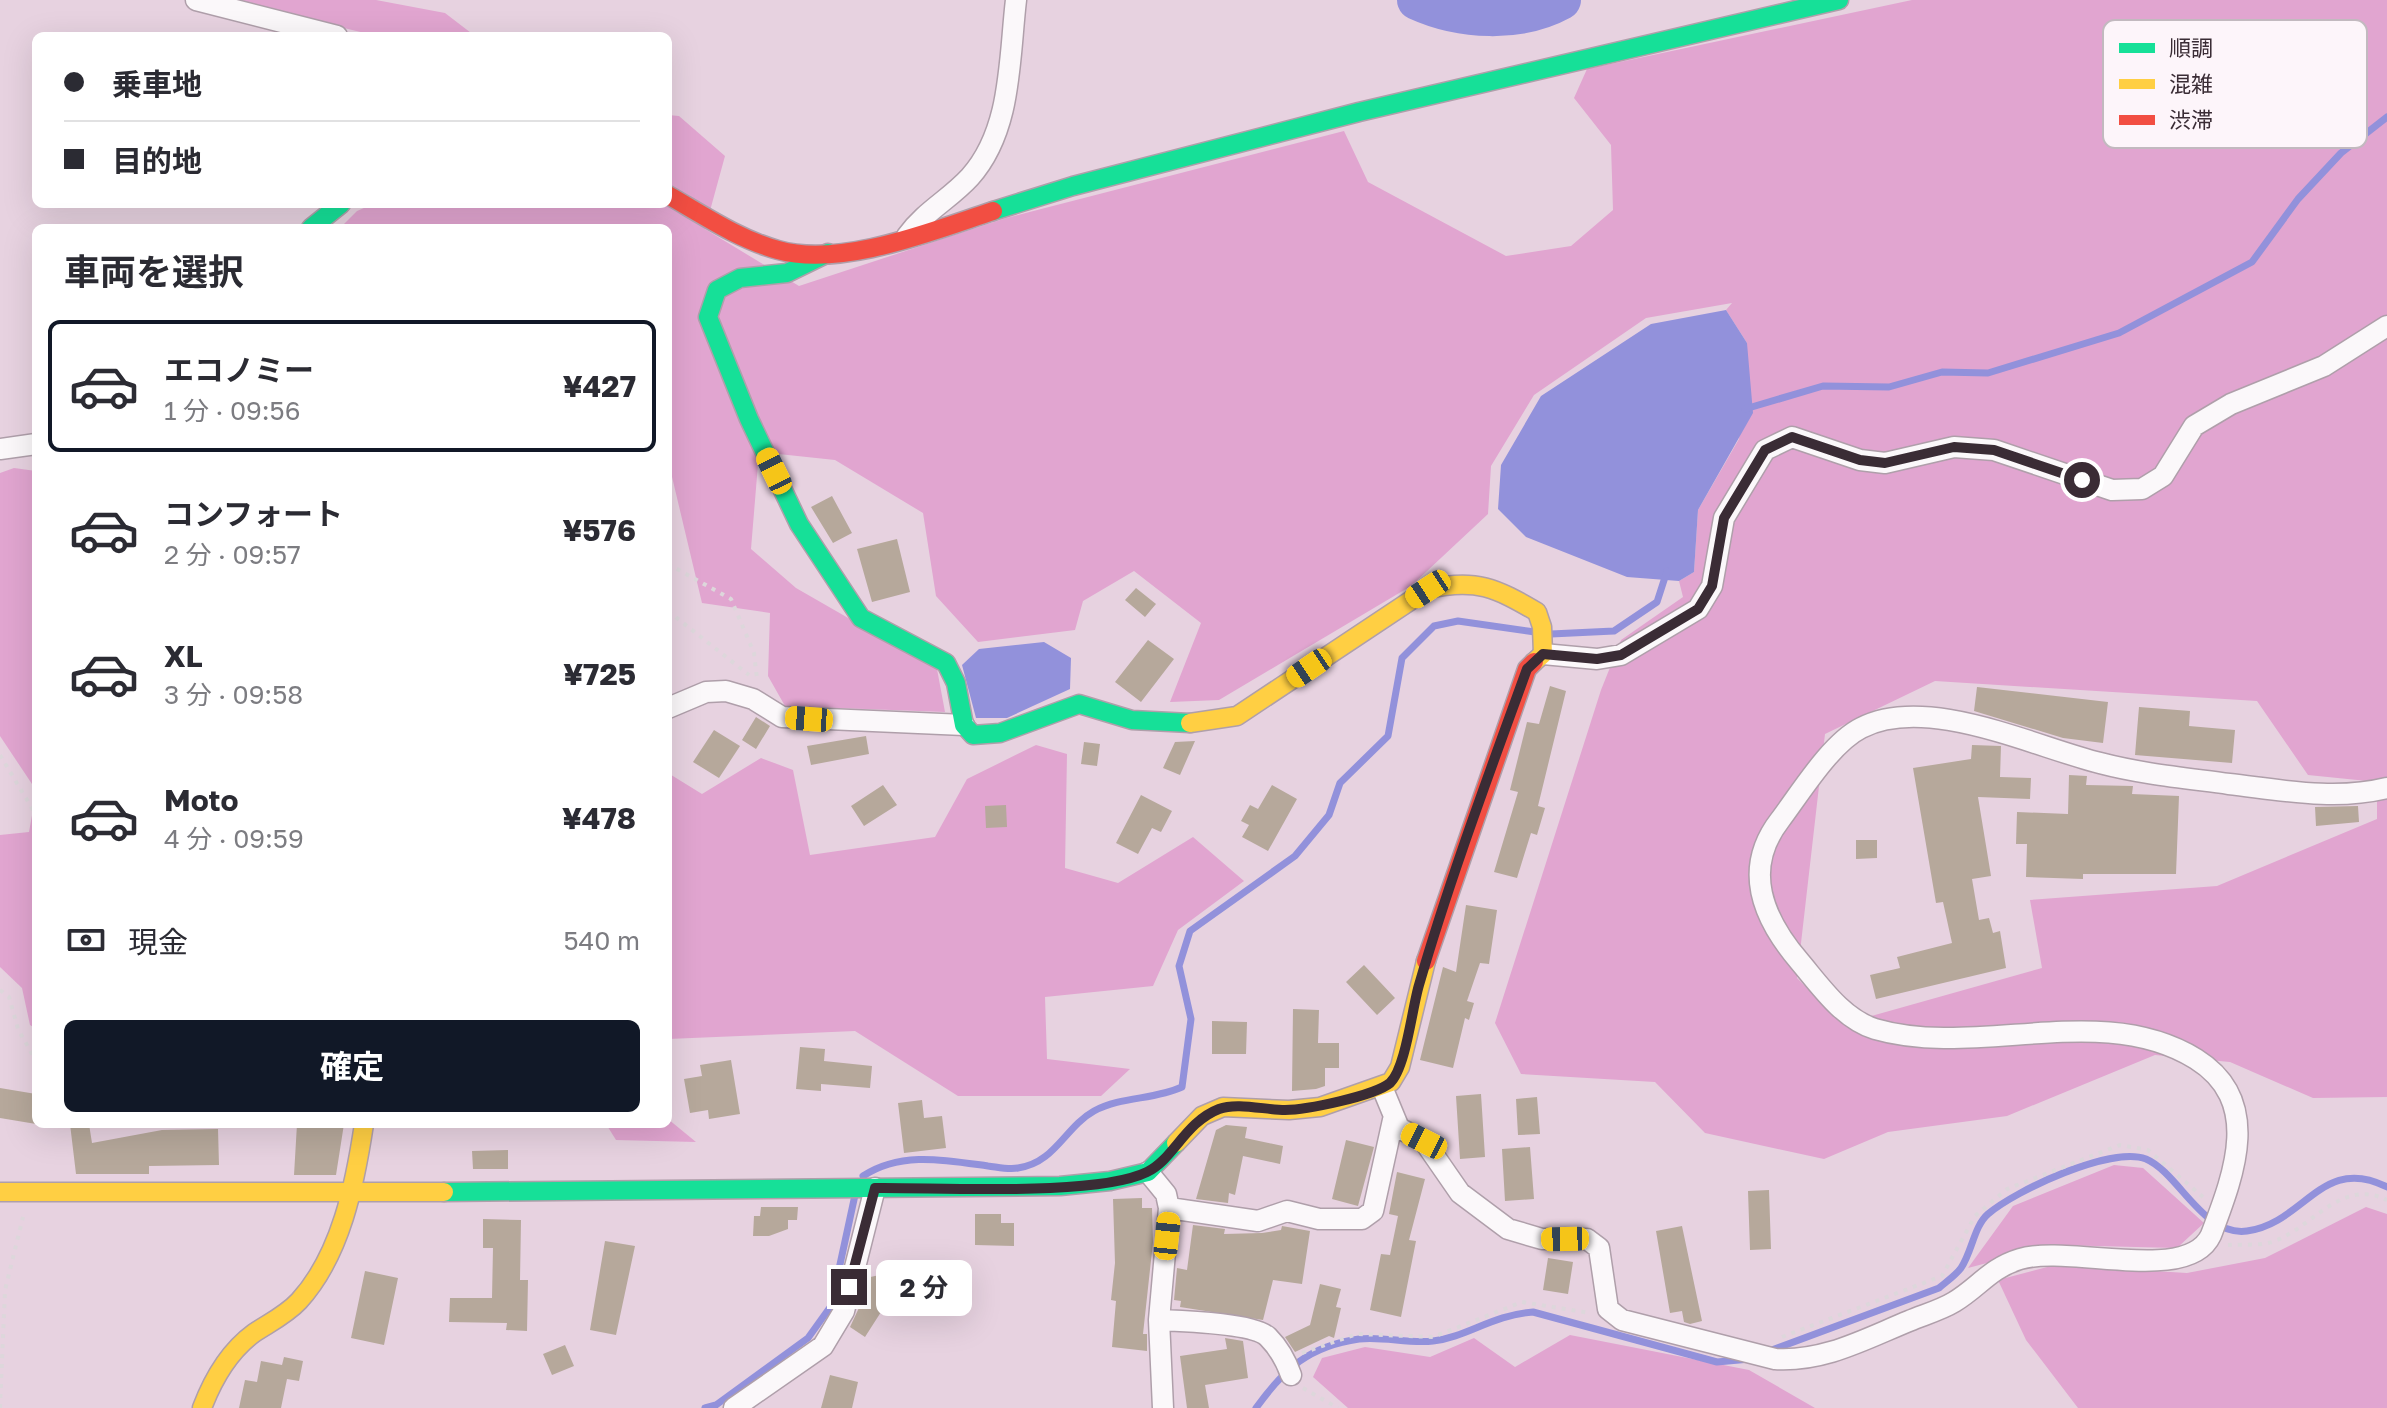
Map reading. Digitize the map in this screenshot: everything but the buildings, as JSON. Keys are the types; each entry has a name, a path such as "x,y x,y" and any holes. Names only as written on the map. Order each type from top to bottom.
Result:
{"street":[{"path":"196,0 321,32"},
{"path":"907,236 922,215 969,178 990,150 1003,114 1016,0"},
{"path":"672,197 757,242 795,254 828,253 907,236 1034,196 1330,118 1622,47 1839,0"},
{"path":"316,224 336,208"},
{"path":"0,1192 353,1193 1060,1186 1110,1181 1148,1172 1202,1116 1223,1107 1289,1110 1320,1107 1391,1082 1400,1067 1410,1016 1439,914 1527,669 1543,642 1537,612 1486,584 1455,582 1428,589 1237,716 1205,724 1130,720 1085,704 1069,705 988,737 973,735 964,725 956,683 946,663 861,618 799,524 749,419 708,317 717,290 740,278 787,273 828,253"},
{"path":"1543,642 1597,659 1621,655 1698,609 1712,586 1724,518 1765,450 1792,437 1860,460 1885,463 1954,447 1994,450 2112,490 2142,489 2163,476 2194,426 2231,404 2324,366 2387,326"},
{"path":"0,449 32,445"},
{"path":"672,706 706,692 755,690 782,717 964,725"},
{"path":"1382,1087 1393,1120 1399,1128 1424,1141 1460,1193 1508,1229 1542,1239 1587,1239 1599,1248 1608,1309 1622,1320 1775,1359 1798,1360 1839,1350 1954,1302 1987,1273 2022,1258 2064,1254 2165,1261 2191,1256 2209,1241 2236,1156 2238,1120 2232,1094 2212,1069 2170,1043 2098,1032 1929,1039 1872,1028 1835,1003 1787,947 1762,897 1757,868 1765,839 1826,760 1858,729 1890,716 1919,715 1970,726 2101,763 2156,775 2312,794 2362,794 2387,788"},
{"path":"1169,1208 1258,1221 1287,1211 1319,1219 1362,1219 1373,1211 1393,1120"},
{"path":"202,1408 211,1383 232,1352 300,1301 316,1278 353,1193 363,1128"},
{"path":"1148,1172 1166,1194 1169,1208 1159,1320 1163,1408"},
{"path":"734,1408 823,1346 844,1311 875,1188"},
{"path":"1159,1320 1211,1322 1266,1334 1291,1373"}],"path":[{"path":"672,566 731,599 754,653 755,690"},
{"path":"672,615 755,690"},
{"path":"1,761 32,809"},
{"path":"0,990 9,997 18,1029 32,1054"},
{"path":"1743,1351 1942,1276 1975,1216 2007,1189 2120,1145 2148,1150 2220,1212"},
{"path":"0,1408 5,1290 29,1192"},
{"path":"2209,1241 2272,1242 2350,1194 2372,1192 2387,1200"},
{"path":"1338,1408 1291,1373 1357,1334 1433,1337 1522,1302 1585,1314 1608,1309"}],"shaded area":[{"path":"228,0 376,0 445,13 470,32 360,32"},
{"path":"1912,0 2387,0 2387,1097 2313,1098 2230,1062 2155,1055 2007,1116 1888,1132 1824,1159 1705,1133 1655,1082 1521,1074 1495,1023 1601,690 1621,640 1683,597 1679,581 1694,572 1698,510 1739,439 1747,343 1726,310 1732,303 1646,318 1534,395 1491,466 1488,514 1411,586 1219,700 1170,702 1201,623 1134,571 1083,601 1075,630 978,642 936,596 923,513 835,460 759,452 751,549 796,588 937,669 945,712 785,706 768,676 770,613 702,603 672,477 672,224 344,224 364,208 672,208 672,115 679,116 725,156 705,229 799,286 1006,218 1344,131 1368,182 1506,256 1571,246 1613,210 1611,145 1574,98 1587,69","holes":["1935,681 2257,701 2308,775 2377,782 2377,819 2217,886 2030,900 2042,968 1843,1024 1797,978 1825,734"]},
{"path":"14,468 32,470 32,784 0,736 0,473"},
{"path":"1036,745 1067,754 1065,868 1118,883 1193,837 1244,881 1178,930 1153,986 1045,997 1047,1059 1130,1069 1101,1096 958,1096 855,1031 672,1039 672,775 702,794 761,758 793,770 810,855 935,837 967,779"},
{"path":"32,815 32,1026 22,988 0,967 0,835 29,832"},
{"path":"672,1122 696,1142 616,1140 608,1128 672,1128"},
{"path":"2114,1165 2143,1168 2204,1223 2177,1248 2055,1245 1968,1268 2013,1206"},
{"path":"2366,1207 2387,1214 2387,1408 2078,1408 2026,1340 1998,1280 2055,1265 2187,1273 2265,1258"},
{"path":"1570,1335 1749,1370 1815,1408 1348,1408 1313,1377 1322,1358 1365,1347 1430,1357 1474,1338 1515,1367"}],"water":[{"path":"1726,310 1747,343 1753,413 1698,510 1694,572 1679,581 1627,577 1526,537 1498,509 1501,465 1541,396 1651,324"},
{"path":"1044,642 1071,658 1070,689 1007,718 976,718 962,665 979,649"}],"waterway":[{"path":"1417,0 1452,12 1490,16 1527,13 1561,0"},
{"path":"2367,133 2387,117"},
{"path":"1745,409 1823,386 1889,387 1942,372 1988,373 2119,333 2252,262 2298,199 2347,148"},
{"path":"1551,634 1614,631 1657,602 1667,571"},
{"path":"863,1176 878,1168 908,1160 940,1160 1011,1169 1031,1165 1051,1152 1094,1111 1182,1087 1191,1019 1179,966 1190,931 1295,856 1329,815 1340,783 1388,736 1402,658 1434,626 1458,621 1535,632"},
{"path":"1769,1351 1939,1288 1961,1268 1979,1225 1988,1214 2020,1193 2088,1164 2130,1157 2146,1159 2170,1177 2204,1215 2231,1230 2247,1231 2267,1225 2329,1184 2346,1179 2365,1179 2387,1187"},
{"path":"705,1408 716,1405 808,1338 831,1306 855,1195"},
{"path":"1256,1408 1288,1371 1326,1347 1368,1338 1415,1342 1445,1339 1505,1317 1533,1312 1717,1362 1750,1359"}],"traffic: fast":[{"path":"993,211 1073,186 1359,112 1839,0"},
{"path":"316,224 336,208"},
{"path":"828,253 787,273 740,278 717,290 708,317 749,419 799,524 861,618 946,663 956,683 964,725 973,735 1000,733 1079,704 1132,720 1190,723"},
{"path":"444,1192 1060,1186 1110,1181 1148,1172 1176,1143"}],"traffic: slow":[{"path":"1190,723 1237,716 1428,589 1460,585 1485,587 1537,612 1542,627 1543,654 1534,662"},
{"path":"1176,1143 1202,1116 1223,1107 1289,1110 1320,1107 1391,1082 1400,1067 1426,961"},
{"path":"202,1408 229,1357 254,1333 294,1306 326,1262 351,1194 363,1128"},
{"path":"0,1192 444,1192"}],"traffic: jam":[{"path":"672,197 749,240 778,250 803,254 858,251 886,245 993,211"},
{"path":"1426,961 1527,669 1534,662"}],"route":[{"path":"849,1287 875,1188 1060,1186 1110,1181 1148,1172 1202,1116 1223,1107 1289,1110 1320,1107 1391,1082 1400,1067 1410,1016 1439,914 1527,669 1543,654 1597,659 1621,655 1698,609 1712,586 1724,518 1765,450 1792,437 1860,460 1885,463 1954,447 1994,450 2082,480"}]}
